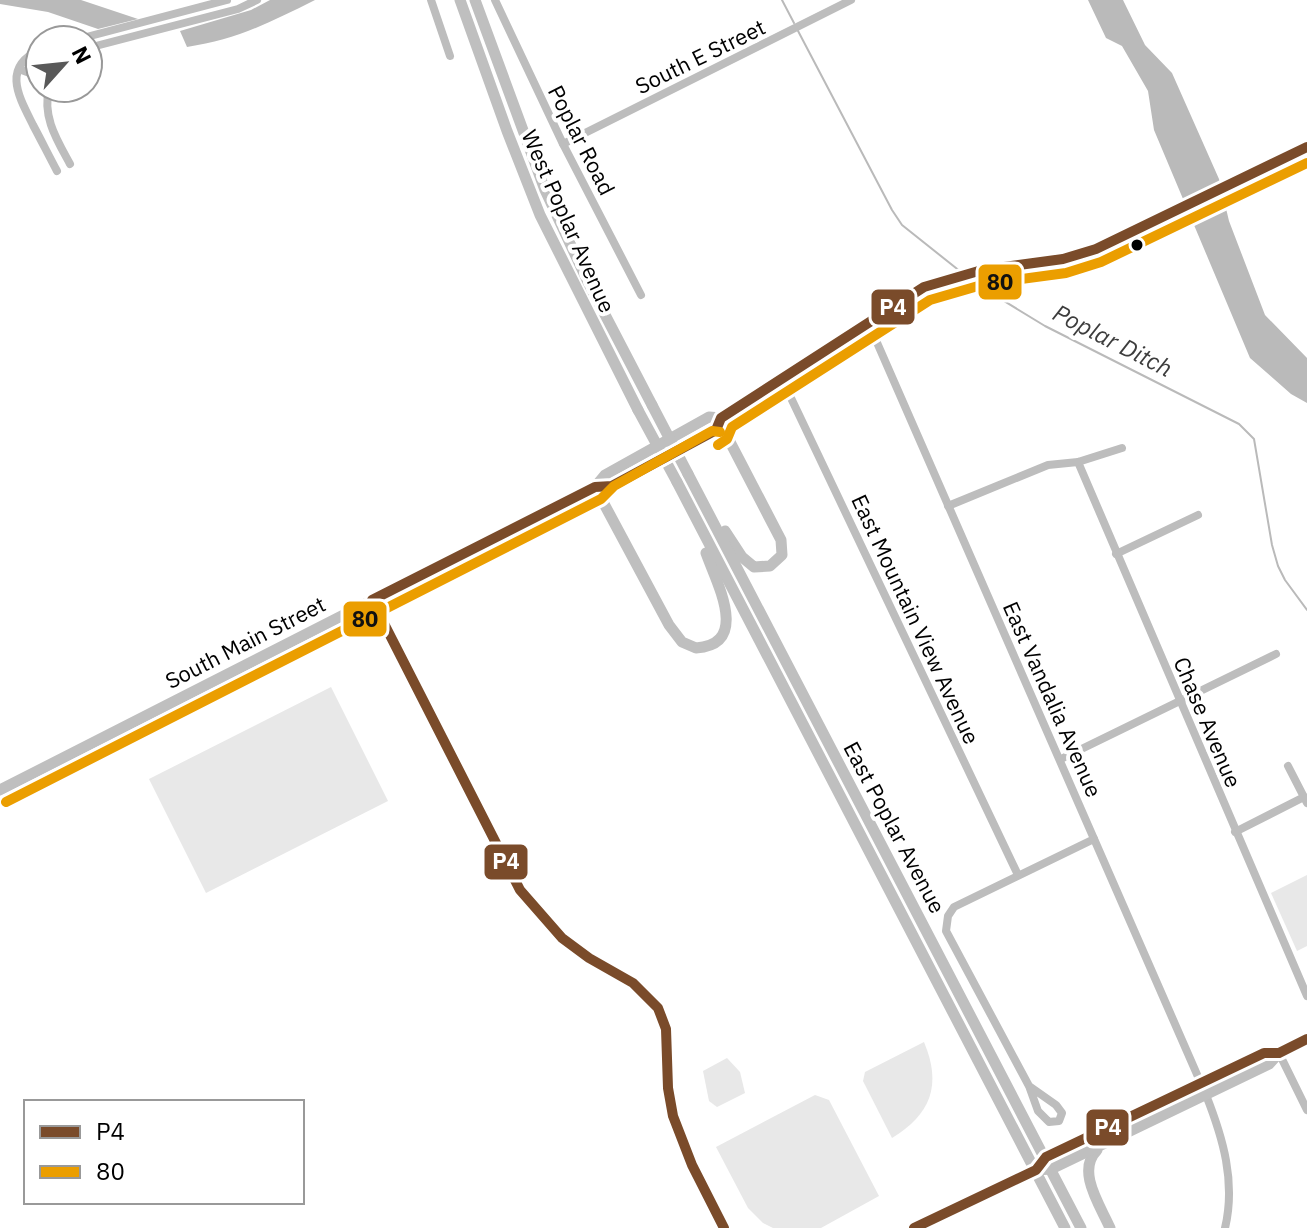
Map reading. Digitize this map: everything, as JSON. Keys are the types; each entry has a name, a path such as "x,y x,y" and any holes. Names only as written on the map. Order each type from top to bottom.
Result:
{"main road":[{"name":"West Poplar Avenue","path":"460,0 540,215 660,450"},
{"name":"West Poplar Avenue","path":"475,0 545,190 588,282 673,445"},
{"name":"South Main Street","path":"0,790 595,487 605,475 709,417 721,418 918,291 949,278 982,270 1074,256 1104,246 1307,147"},
{"path":"688,474 746,562 762,568 778,562 782,555 781,540 729,440 721,418"},
{"name":"East Poplar Avenue","path":"673,445 1081,1228"},
{"name":"East Poplar Avenue","path":"660,450 1065,1228"},
{"path":"595,487 673,632 686,645 701,648 716,642 723,634 727,613 692,514"},
{"path":"1048,1163 1111,1140 1204,1090 1264,1053 1279,1053 1307,1039"},
{"path":"914,1228 1204,1090"},
{"path":"1110,1228 1087,1168 1095,1152 1111,1140"}],"street":[{"path":"104,39 227,0"},
{"path":"104,37 238,9 257,0"},
{"path":"431,0 450,56"},
{"name":"Poplar Road","path":"495,0 563,144 641,295"},
{"name":"South E Street","path":"563,144 851,0"},
{"path":"24,62 16,81 19,97 57,171"},
{"path":"19,69 24,71"},
{"path":"48,104 47,112 70,164"},
{"path":"43,143 56,136"},
{"name":"East Vandalia Avenue","path":"868,322 1204,1090 1220,1131 1228,1167 1225,1228"},
{"name":"East Mountain View Avenue","path":"781,377 1018,875"},
{"path":"948,506 1048,465 1078,462 1122,448"},
{"name":"Chase Avenue","path":"1078,462 1307,996"},
{"path":"1116,554 1198,515"},
{"path":"372,600 520,890 536,912 579,951 653,999 661,1012 667,1040 668,1096 675,1126 683,1149 724,1228"},
{"path":"1061,759 1276,654"},
{"path":"1235,832 1306,800 1288,766"},
{"path":"1018,875 1094,839"},
{"name":"East Poplar Avenue","path":"1018,875 954,907 948,916 946,931 1029,1086 1033,1102 1042,1117 1051,1123 1059,1121 1062,1113 1056,1105 1029,1086"},
{"path":"1279,1053 1307,1110"}],"shaded area":[{"path":"0,0 81,0 138,19 104,28 104,24 83,24 48,12 0,4"},
{"path":"270,0 315,0 237,35 187,47 180,31 251,10"},
{"path":"1088,0 1123,0 1145,45 1172,73 1219,179 1229,221 1265,315 1307,358 1307,403 1291,394 1250,358 1154,130 1148,91 1122,46 1106,38"},
{"path":"331,687 388,801 206,893 149,779"},
{"path":"1307,875 1307,946 1297,951 1271,893"},
{"path":"924,1042 932,1072 929,1097 916,1119 892,1138 863,1081 865,1072"},
{"path":"727,1058 740,1072 745,1093 717,1107 709,1101 703,1071"},
{"path":"815,1095 829,1100 879,1196 821,1228 773,1228 748,1208 716,1147"}],"waterway":[{"name":"Poplar Ditch","path":"782,0 794,23"},
{"name":"Poplar Ditch","path":"797,29 902,225 961,272"},
{"name":"Poplar Ditch","path":"968,279 1045,326 1239,424 1254,439 1278,566 1307,610"}],"transit line":[{"name":"P4","path":"724,1228 692,1165 673,1116 668,1088 666,1029 658,1008 633,983 589,958 562,938 520,890 372,600 595,487 612,486 716,430 721,418 924,287 982,270 1063,259 1096,249 1307,147"},
{"name":"80","path":"718,445 727,439 732,427 930,300 985,284 1066,273 1101,262 1307,163"},
{"name":"80","path":"6,802 601,499 614,486 712,431 720,432"},
{"name":"P4","path":"914,1228 1036,1170 1046,1157 1264,1053 1279,1053 1307,1039"}]}
